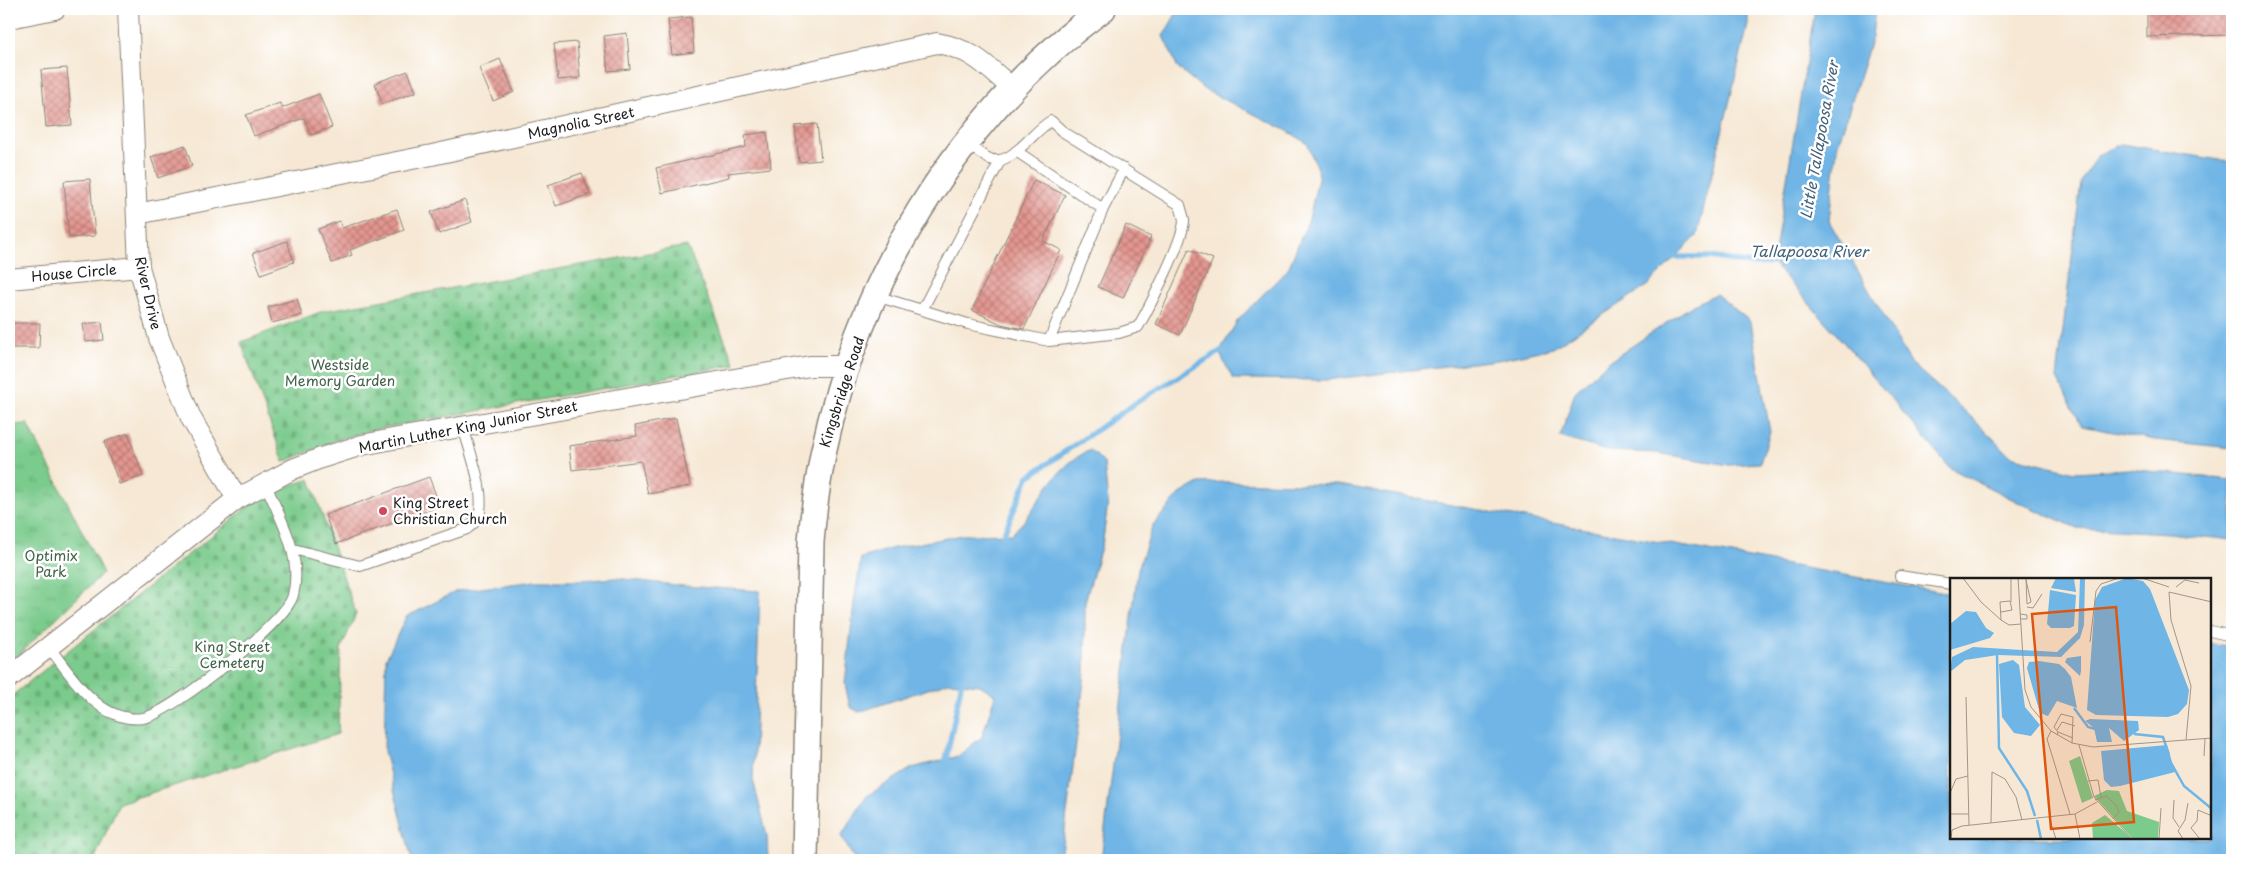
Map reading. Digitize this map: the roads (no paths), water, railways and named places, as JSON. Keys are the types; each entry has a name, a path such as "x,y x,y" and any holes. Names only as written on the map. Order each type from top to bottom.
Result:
{"street":[{"path":"9,18 55,9"},
{"name":"River Drive","path":"128,9 139,267 159,338 191,418 237,499"},
{"name":"Kingsbridge Road","path":"805,860 811,542 814,504 825,438 847,366 875,296 897,249 926,200 966,142 1012,88 1076,28 1103,9"},
{"name":"Magnolia Street","path":"136,214 442,153 937,43 956,47 971,54 1012,88"},
{"name":"House Circle","path":"9,279 139,267"},
{"name":"Martin Luther King Junior Street","path":"9,678 237,499 307,463 362,445 463,426 810,366 847,366"}],"lane":[{"path":"875,296 968,324 1049,341 1119,333 1138,327 1151,305 1178,241 1184,221 1180,205 1062,131 1051,121 1042,126 1009,158 1000,162 922,310"},
{"path":"966,142 990,159 1000,162"},
{"path":"1016,151 1103,209"},
{"path":"1049,341 1103,209 1124,169"},
{"path":"293,549 360,566 466,529 476,521 480,512 480,501 478,481 463,426"},
{"path":"48,646 95,703 107,711 132,718 146,718 162,711 190,693 266,630 284,613 293,597 296,578 293,549 265,483"},
{"path":"1900,576 1950,584"},
{"path":"2211,632 2232,636"}],"water":[{"path":"1179,9 1748,9 1748,25 1697,236 1648,285 1553,348 1498,360 1325,380 1233,379 1219,352 1238,320 1288,269 1309,219 1319,174 1307,143 1286,130 1205,90 1178,68 1163,36"},
{"name":"Tallapoosa River","path":"1815,9 1875,9 1872,37 1837,148 1829,221 1911,363 2011,456 2074,472 2129,469 2232,480 2232,540 2169,533 2077,528 2020,503 1950,468 1852,352 1773,263"},
{"path":"2121,144 2232,162 2232,448 2155,440 2082,426 2057,378 2081,182 2097,155"},
{"path":"1716,294 1751,322 1770,432 1760,463 1729,465 1657,453 1607,451 1560,437 1575,392 1607,363 1693,305"},
{"path":"1091,450 1104,463 1108,502 1103,540 1085,602 1085,673 1061,860 855,860 841,836 867,796 912,768 958,756 982,737 995,695 980,685 949,682 859,712 850,707 845,684 861,558 894,548 962,535 1012,534 1064,468"},
{"path":"1199,483 1339,485 1950,594 1950,839 2211,839 2211,643 2232,647 2232,860 1101,860 1138,569 1153,525 1180,494"},
{"path":"615,578 684,586 760,591 753,780 767,835 768,860 412,860 384,751 386,659 406,617 457,591 535,581 579,581"}],"waterway":[{"path":"1670,257 1711,257 1751,264 1780,262"},
{"path":"1001,540 1028,477 1140,400 1224,349"},
{"path":"945,765 963,676"}],"place":[{"name":"King Street Christian Church","path":"383,511"}],"water label":[{"name":"Little Tallapoosa River","path":"1820,140"}],"park label":[{"name":"Westside Memory Garden","path":"340,374"},
{"name":"Optimix Park","path":"51,564"},
{"name":"King Street Cemetery","path":"232,656"}]}
